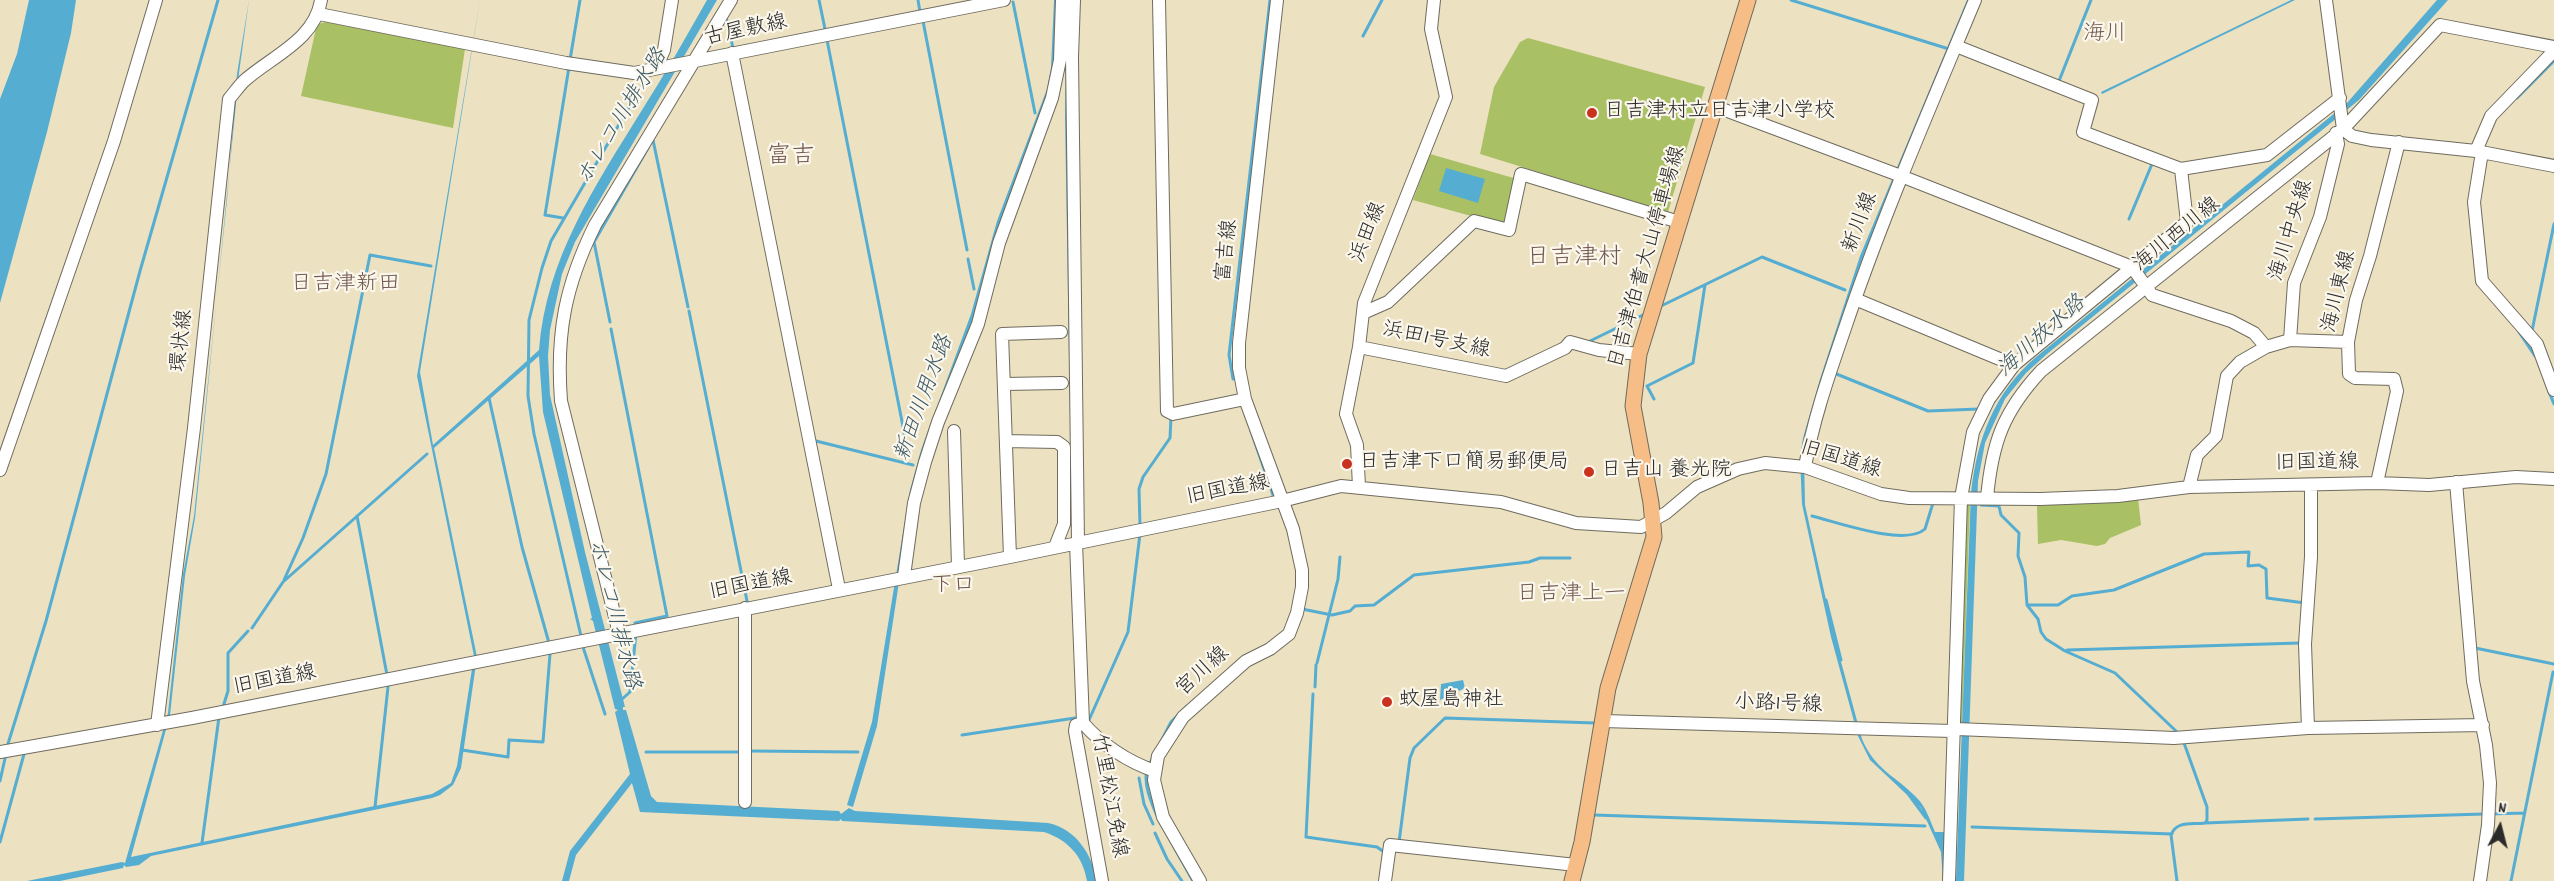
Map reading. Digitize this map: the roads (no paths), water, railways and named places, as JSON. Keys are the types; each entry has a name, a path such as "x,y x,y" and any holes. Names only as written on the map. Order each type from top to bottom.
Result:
{"main road":[{"name":"日吉津伯耆大山停車場線","path":"1572,881 1608,688 1654,537 1654,521 1633,406 1639,354 1748,0"}],"street":[{"path":"0,470 114,141 156,0"},
{"name":"環状線","path":"157,725 194,428 230,99 243,82 304,36 318,14 321,0"},
{"path":"659,67 672,0"},
{"path":"614,634 561,401 558,364 562,324 578,260 595,225 690,63 731,0"},
{"name":"古屋敷線","path":"318,14 634,73 1004,0"},
{"path":"904,576 914,504 925,462 938,422 978,324 999,243 1052,98 1060,60 1062,0"},
{"path":"1074,0 1072,68 1077,543 1083,723 1094,736 1139,766 1155,771"},
{"path":"1159,0 1167,411 1173,414 1245,399"},
{"name":"富吉線","path":"1277,0 1239,343 1239,368 1245,399 1282,501"},
{"name":"浜田線","path":"1359,487 1357,445 1346,414 1363,313 1374,276 1444,106 1445,89 1431,29 1434,0"},
{"name":"新川線","path":"1805,467 1808,446 1855,299 1901,176 1975,0"},
{"name":"海川中央線","path":"2290,340 2294,283 2320,217 2340,128 2340,100 2326,0"},
{"name":"海川西川線","path":"1974,498 2006,416 2021,393 2041,371 2340,128 2440,25 2554,49"},
{"path":"1956,46 2092,100 2083,132 2181,169 2267,155 2340,100"},
{"path":"2554,49 2491,116 2479,152 2474,202 2482,280 2536,344 2554,390"},
{"path":"732,53 839,589"},
{"path":"1714,106 1901,176 2133,269 2152,295 2231,321 2254,333 2266,346"},
{"path":"2340,128 2352,136 2479,152 2554,166"},
{"name":"海川東線","path":"2378,483 2397,391 2396,382 2355,378 2349,374 2348,342 2356,300 2370,256 2399,142"},
{"path":"1949,881 1954,730 1974,498 1973,432 1989,399 2014,364 2133,269 2187,222 2181,169"},
{"path":"1363,313 1388,302 1474,221 1509,230 1521,174 1679,222"},
{"path":"1855,299 2014,364"},
{"path":"1010,557 1002,334 1061,332"},
{"path":"2189,487 2200,449 2213,440 2218,431 2227,376 2240,362 2266,346 2290,340 2348,342"},
{"name":"浜田1号支線","path":"1359,347 1506,376 1565,348 1570,342 1599,350 1639,354"},
{"path":"1004,384 1062,383"},
{"path":"954,431 958,566"},
{"path":"1006,441 1057,442 1064,447 1064,524 1055,547"},
{"name":"旧国道線","path":"0,752 157,725 904,576 1010,557 1282,501 1341,486 1501,502 1576,523 1641,527 1654,521 1697,487 1738,469 1765,463 1805,467 1881,494 1909,498 2040,499 2118,496 2189,487 2378,483 2429,485 2516,477 2554,479"},
{"path":"2456,482 2473,681 2483,725 2490,783 2488,825 2480,881"},
{"path":"2308,728 2305,644 2310,587 2311,485"},
{"name":"宮川線","path":"1200,881 1163,817 1156,793 1155,771 1158,756 1184,717 1246,660 1270,649 1289,634 1300,597 1302,570 1293,529 1282,501"},
{"path":"745,608 745,802"},
{"name":"小路1号線","path":"1603,721 1974,730 2174,738 2308,728 2483,725"},
{"name":"竹里松江免線","path":"1083,723 1076,725 1075,731 1102,881"},
{"path":"1385,881 1390,846 1576,866"}],"water":[{"path":"29,0 76,0 71,33 47,132 0,303 0,99 17,54"},
{"path":"249,0 239,73 229,171 237,74"},
{"path":"480,0 420,372 433,445 539,350 551,285 576,224 607,167 707,0 717,0 575,242 562,274 550,330 548,356 550,395 585,552 625,707 623,710 626,710 651,796 657,802 839,811 841,814 849,808 855,811 1048,823 1067,831 1081,844 1091,861 1097,881 1087,881 1082,864 1067,844 1044,832 842,821 841,819 839,821 640,812 632,783 576,855 569,881 562,881 570,851 630,774 615,712 618,710 615,709 593,621 590,619 592,618 543,412 539,356 434,448 477,657 461,768 453,785 432,798 151,856 139,865 126,867 124,865 123,868 60,881 27,881 125,863 168,713 183,574 194,516 217,300 195,518 185,576 170,715 131,857 432,794 451,783 457,766 474,656 417,376"},
{"path":"1054,0 1058,0 1057,64 982,297 951,379 901,569 877,726 853,807 847,805 872,722 910,490 921,450 971,314 997,221 1047,89 1051,68"},
{"path":"1067,0 1069,0 1072,536 1065,117"},
{"path":"1967,0 1970,0 1863,259 1804,456 1805,505 1834,636 1862,739 1873,758 1920,802 1935,832 1944,832 1945,881 1943,881 1941,852 1921,808 1870,760 1858,736 1831,637 1802,504 1800,457 1803,438 1820,379 1860,256"},
{"path":"2295,0 2102,94 2101,92"},
{"path":"2437,0 2448,0 2359,100 2047,354 2026,373 2005,399 1985,443 1978,481 1964,881 1956,881 1971,493 1978,454 1990,418 2009,386 2036,357 2347,103"},
{"path":"1446,168 1485,179 1478,203 1439,191"},
{"path":"229,171 227,200 217,300"},
{"path":"1463,680 1465,688 1459,691 1457,688 1451,691 1452,695 1440,700 1441,684"}],"waterway":[{"path":"7,747 46,621 140,271 218,0"},
{"path":"570,60 580,0"},
{"path":"819,0 825,29"},
{"path":"918,0 920,12"},
{"path":"1233,379 1229,355 1270,0"},
{"path":"1363,36 1382,0"},
{"path":"1791,0 1949,49"},
{"path":"2059,81 2091,0"},
{"path":"1013,2 1035,113"},
{"path":"726,17 733,48"},
{"path":"923,21 967,250"},
{"name":"新田川用水路","path":"827,40 908,452"},
{"path":"2517,98 2554,61"},
{"path":"563,218 545,215 569,67"},
{"name":"ホレコ川排水路","path":"581,636 534,434 528,396 529,320 551,241 649,73"},
{"path":"653,140 688,307"},
{"path":"610,322 594,242 648,148"},
{"path":"2129,219 2152,164"},
{"path":"2532,331 2554,224"},
{"path":"284,580 303,538 326,474 370,255 431,266"},
{"path":"1659,307 1762,257 1845,290"},
{"path":"968,259 974,289"},
{"path":"1654,399 1647,386 1693,363 1705,285"},
{"path":"689,311 747,601"},
{"path":"1586,343 1645,314"},
{"name":"ホレコ川排水路","path":"611,329 667,616 635,623 636,627"},
{"path":"2519,332 2535,356"},
{"path":"1834,373 1928,411 1979,409"},
{"path":"2549,392 2554,404"},
{"path":"489,398 522,547 549,643"},
{"path":"1140,526 1139,489 1143,477 1170,438 1171,417"},
{"path":"1251,431 1274,498"},
{"name":"新田川用水路","path":"816,441 913,465"},
{"path":"252,628 283,582 427,454"},
{"path":"1812,516 1870,532 1915,534 1925,529 1933,503"},
{"path":"1981,505 1999,506 2001,515 2019,533 2018,556 2025,577 2027,605 2038,619 2041,632 2046,639 2065,651 2115,673 2176,731"},
{"path":"357,516 387,675"},
{"path":"1089,720 1128,632 1140,534"},
{"path":"2027,605 2058,605 2072,596 2114,590 2204,554 2249,552 2248,566 2259,565 2266,569 2267,598 2305,603"},
{"path":"1317,663 1338,579 1340,557"},
{"path":"1302,609 1332,615 1350,611 1355,606 1374,605 1414,575 1529,562 1540,558 1570,558"},
{"path":"1826,600 1841,660"},
{"path":"223,707 228,691 228,653 248,631"},
{"name":"ホレコ川排水路","path":"621,700 630,692 636,633"},
{"path":"2067,650 2300,643"},
{"path":"583,647 605,714"},
{"path":"2475,648 2554,664"},
{"path":"462,750 508,757 509,740 543,742 550,654"},
{"path":"1315,687 1316,665"},
{"path":"2511,881 2553,672"},
{"path":"375,807 388,687"},
{"path":"1313,694 1306,837 1377,847 1384,852"},
{"path":"1149,765 1171,722 1187,706"},
{"path":"202,843 219,717"},
{"path":"962,735 1075,718"},
{"path":"1399,842 1410,758 1414,748 1445,718 1595,723"},
{"path":"2177,881 2171,835 2181,825 2205,823 2207,820 2207,807 2184,743"},
{"path":"751,751 858,752"},
{"path":"646,752 739,752"},
{"path":"0,781 6,754"},
{"path":"0,842 24,754"},
{"path":"1147,771 1147,788 1157,816"},
{"path":"1139,778 1144,804 1153,824"},
{"path":"1909,795 1926,818"},
{"path":"2490,814 2524,813"},
{"path":"2315,819 2484,814"},
{"path":"1594,815 1925,826"},
{"path":"2205,823 2308,819"},
{"path":"1160,822 1193,881"},
{"path":"1972,827 2172,834"},
{"path":"1155,833 1167,859 1182,881"}],"place":[{"name":"日吉津村立日吉津小学校","path":"1592,113"},
{"name":"日吉津下口簡易郵便局","path":"1347,464"},
{"name":"日吉山 養光院","path":"1589,472"},
{"name":"蚊屋島神社","path":"1387,702"}],"district":[{"name":"海川","path":"2105,36"},
{"name":"富吉","path":"791,159"},
{"name":"日吉津村","path":"1574,260"},
{"name":"日吉津新田","path":"345,286"},
{"name":"下口","path":"953,588"},
{"name":"日吉津上一","path":"1571,596"}],"water label":[{"name":"海川放水路","path":"2043,338"}]}
